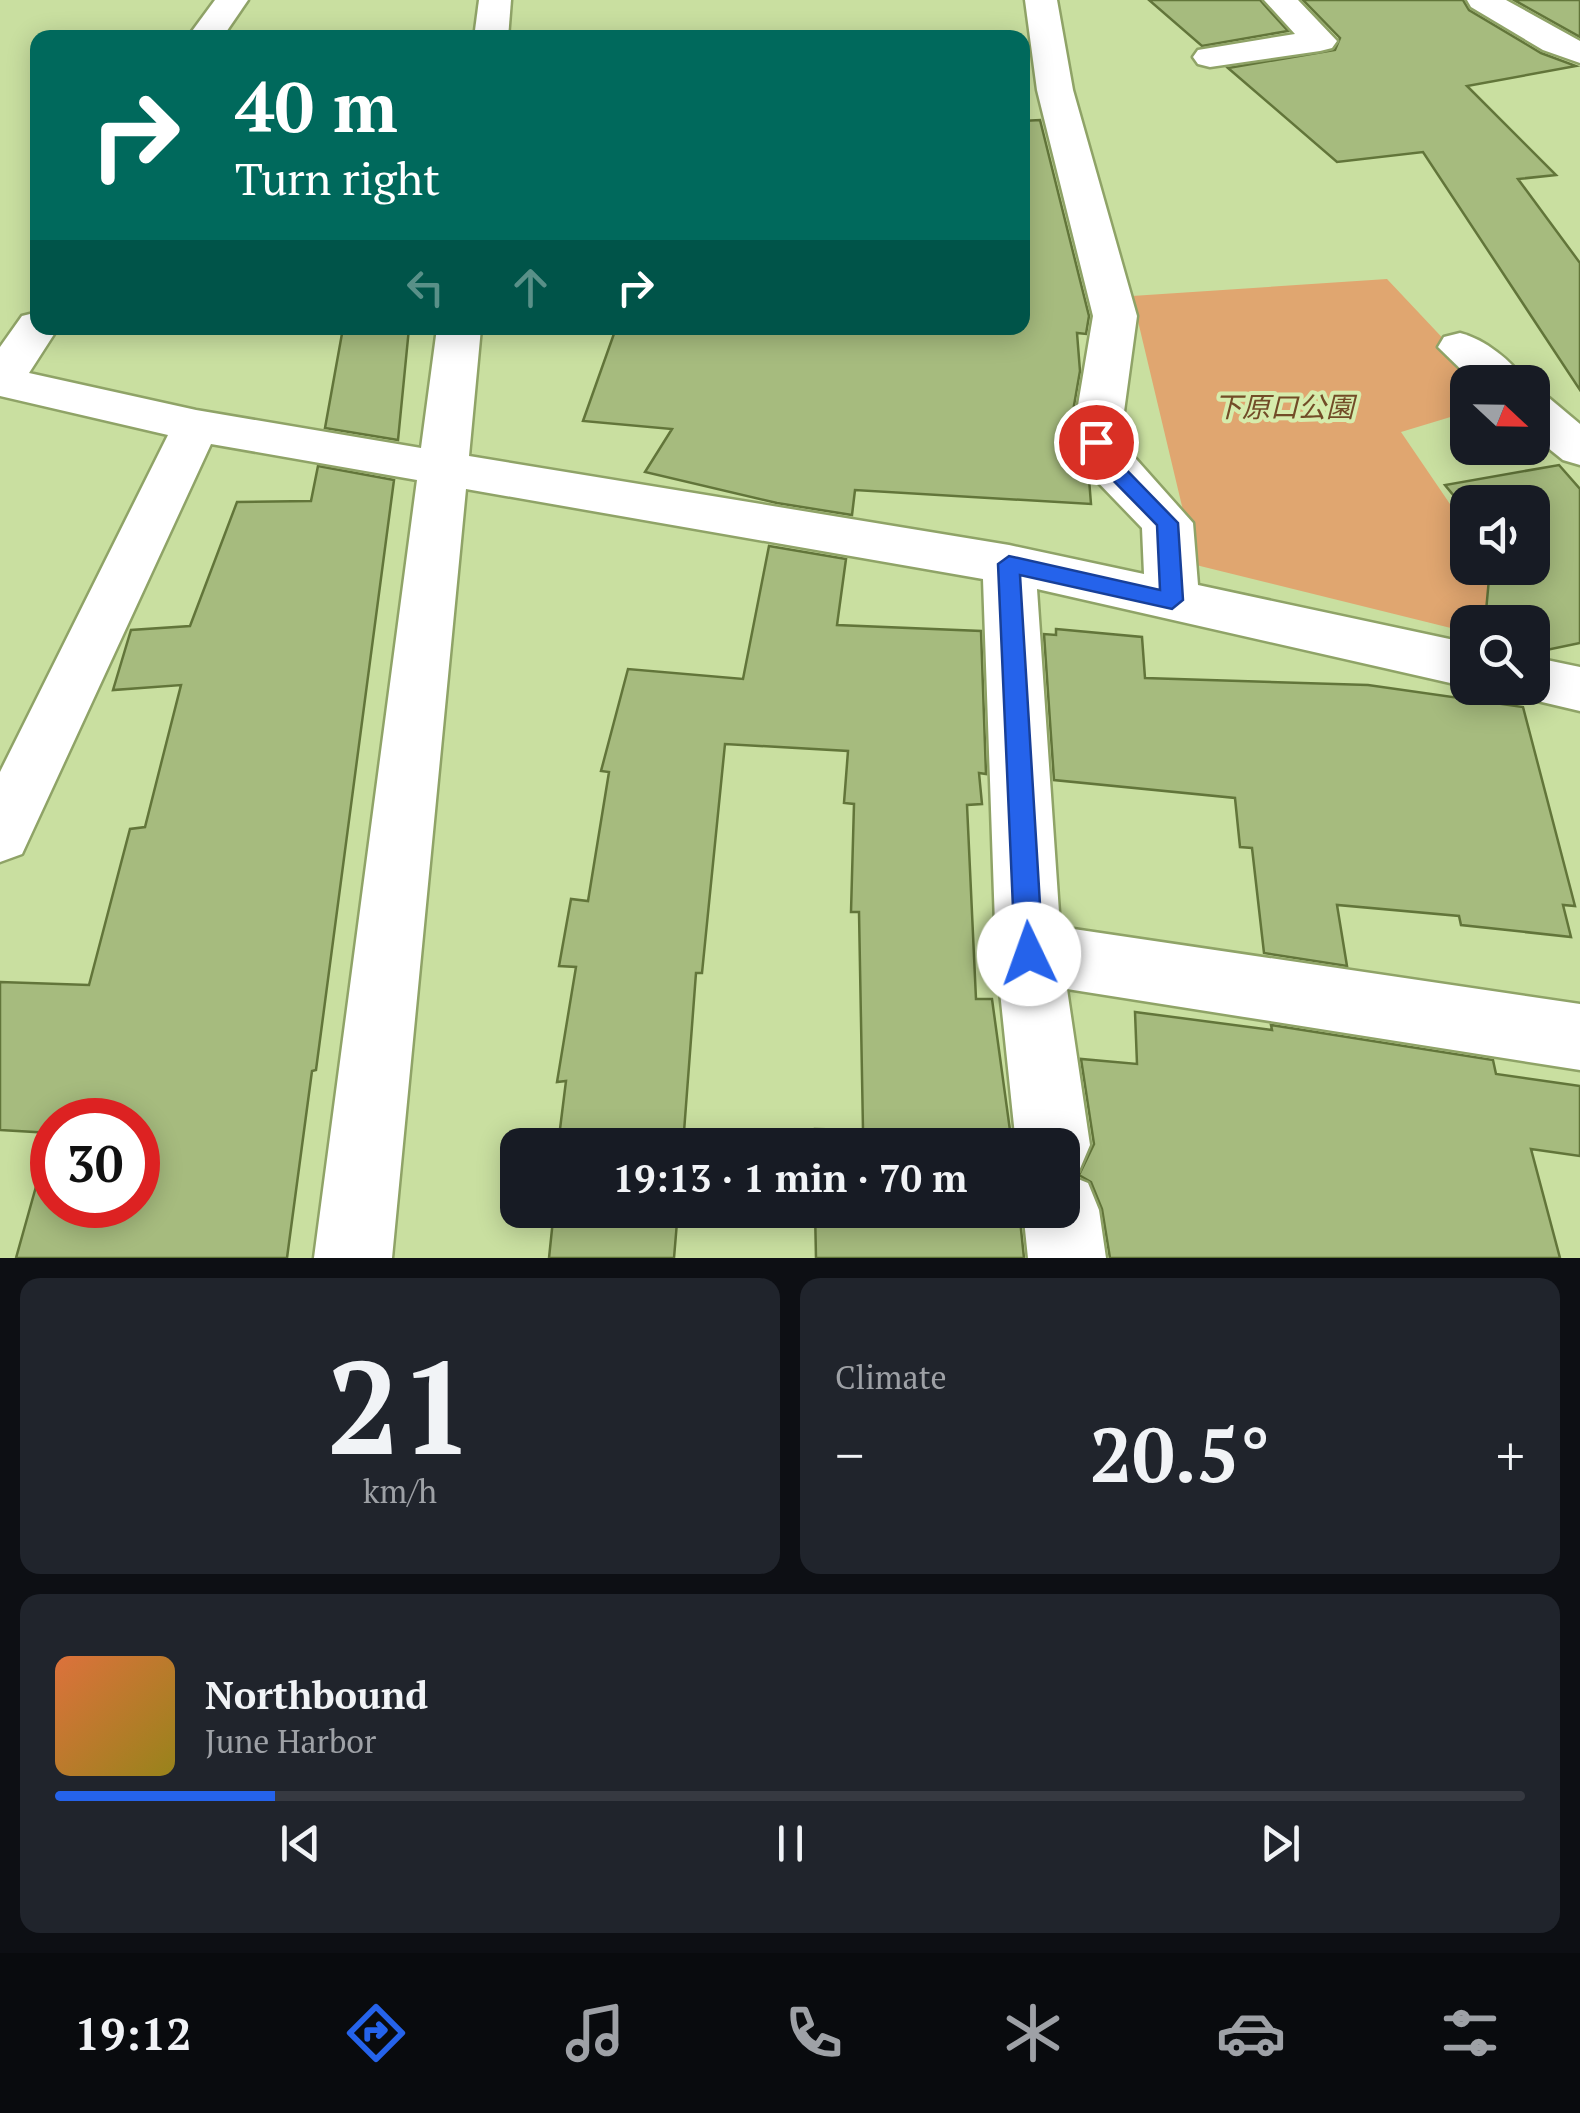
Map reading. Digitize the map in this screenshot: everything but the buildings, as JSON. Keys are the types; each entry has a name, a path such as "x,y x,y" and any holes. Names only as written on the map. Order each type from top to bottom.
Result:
{"street":[{"path":"210,30 232,0"},
{"path":"492,30 495,0"},
{"path":"1041,0 1055,90 1115,316 1096,442 1107,462 1167,523 1172,600"},
{"path":"1210,57 1320,41 1280,0"},
{"path":"1483,0 1555,43 1580,52"},
{"path":"32,335 0,381 196,426 1009,564 1450,660"},
{"path":"353,1258 459,335"},
{"path":"1460,347 1482,365"},
{"path":"1550,423 1580,449"},
{"path":"0,835 196,426"},
{"path":"1009,564 1029,954 1051,1128"},
{"path":"1550,682 1580,689"},
{"path":"1029,954 1580,1037"},
{"path":"1063,1228 1067,1258"}],"green space":[{"name":"下原口公園","path":"1387,279 1468,365 1450,365 1450,417 1401,432 1450,504 1450,585 1506,585 1520,605 1450,605 1450,628 1196,565 1132,296"}],"route":[{"path":"1029,954 1009,564 1172,600 1167,523 1107,462 1096,442"}]}
